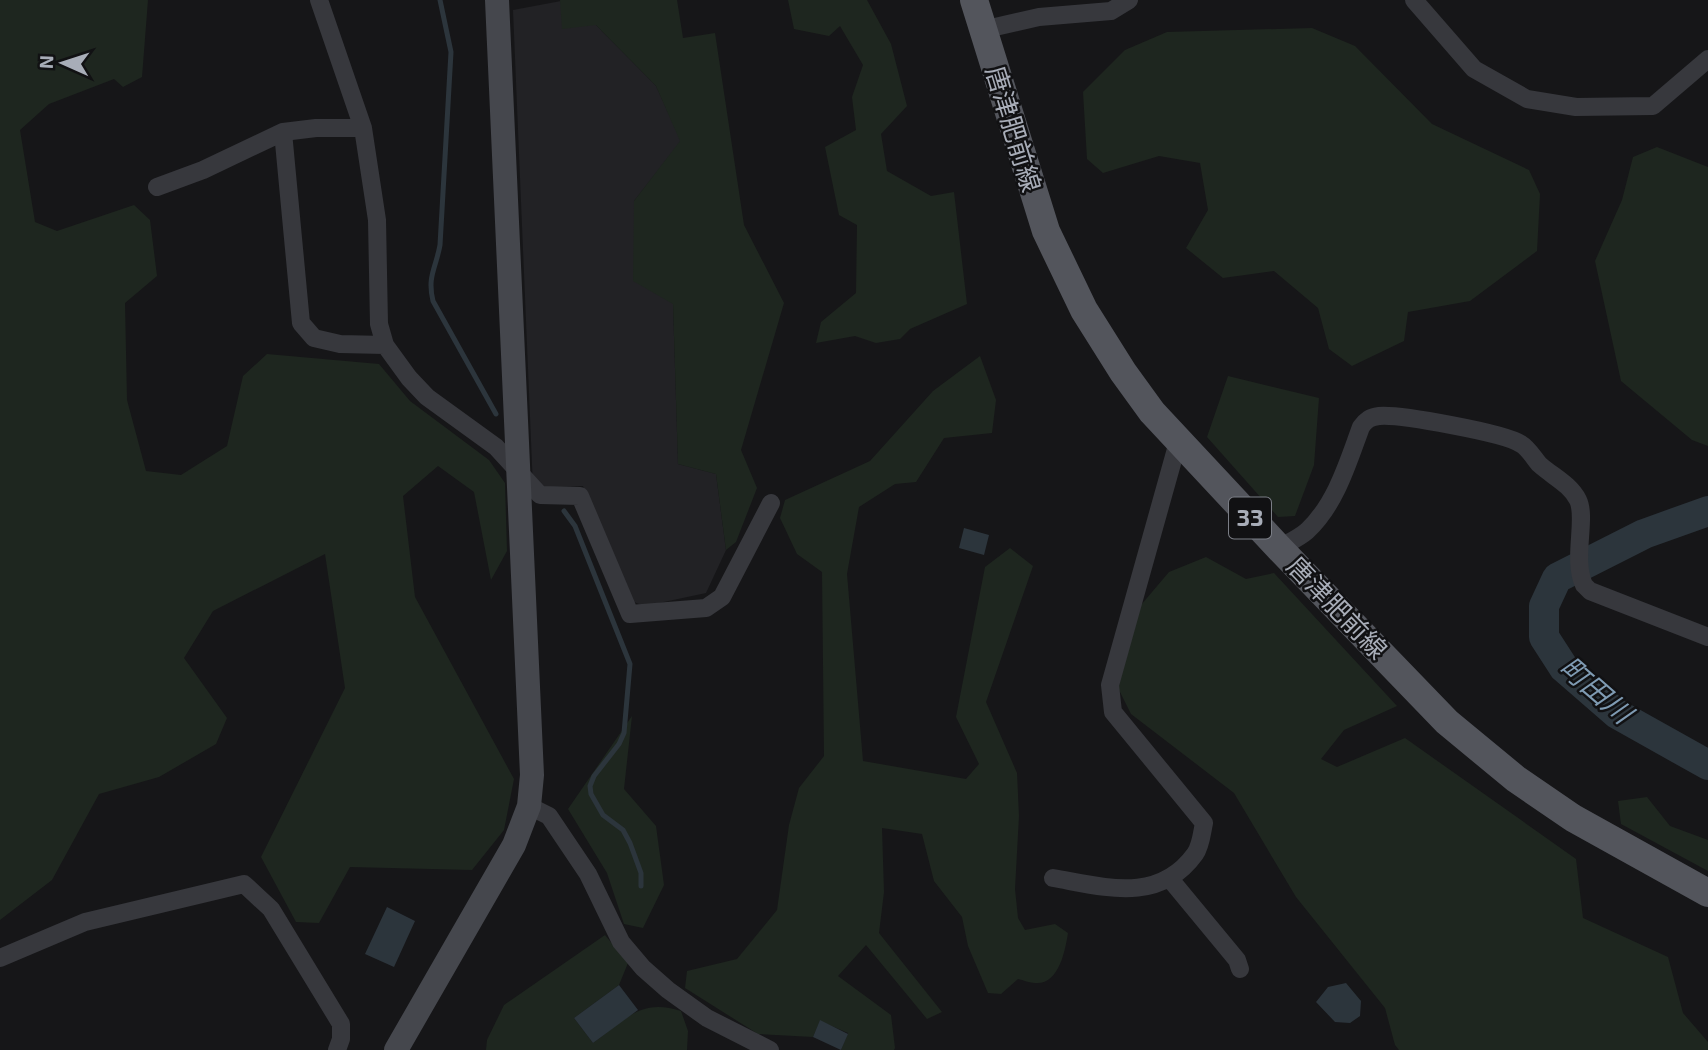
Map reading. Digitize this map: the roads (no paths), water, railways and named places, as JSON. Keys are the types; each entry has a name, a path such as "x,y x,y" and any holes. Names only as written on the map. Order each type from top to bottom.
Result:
{"main road":[{"name":"唐津肥前線","path":"974,0 1046,231 1068,281 1123,373 1152,412 1447,722 1485,755 1573,818 1708,893"}],"street":[{"path":"319,0 363,128 377,220 379,324 385,345 409,378 427,397 496,447 540,495 580,496 630,614 706,608 722,597 771,503"},
{"path":"396,1050 514,845 529,806 532,775 497,0"},
{"path":"982,30 1039,17 1111,11 1129,0"},
{"path":"1413,0 1474,69 1527,100 1576,107 1653,106 1708,59"},
{"path":"157,187 203,170 283,132 317,128 363,128"},
{"path":"283,132 301,323 314,338 340,344 385,345"},
{"path":"1279,548 1306,532 1323,513 1341,480 1361,427 1367,419 1380,416 1409,418 1468,429 1522,444 1541,466 1570,488 1581,509 1578,555 1581,580 1590,591 1708,637"},
{"path":"1054,878 1106,887 1142,889 1170,879 1196,852 1205,822 1113,712 1110,685 1178,442"},
{"path":"529,806 549,816 588,874 621,942 643,968 706,1018 770,1050"},
{"path":"1170,879 1237,960 1240,969"},
{"path":"0,958 85,922 244,884 271,909 341,1024 341,1039 337,1050"}],"waterway":[{"path":"440,0 451,52 440,245 431,292 433,301 496,414"},
{"path":"564,511 575,526 630,664 624,733 590,786 591,794 603,815 623,830 630,843 641,873 641,886"},
{"name":"町田川","path":"1708,511 1644,534 1557,578 1544,606 1544,637 1564,668 1617,714 1708,765"}]}
